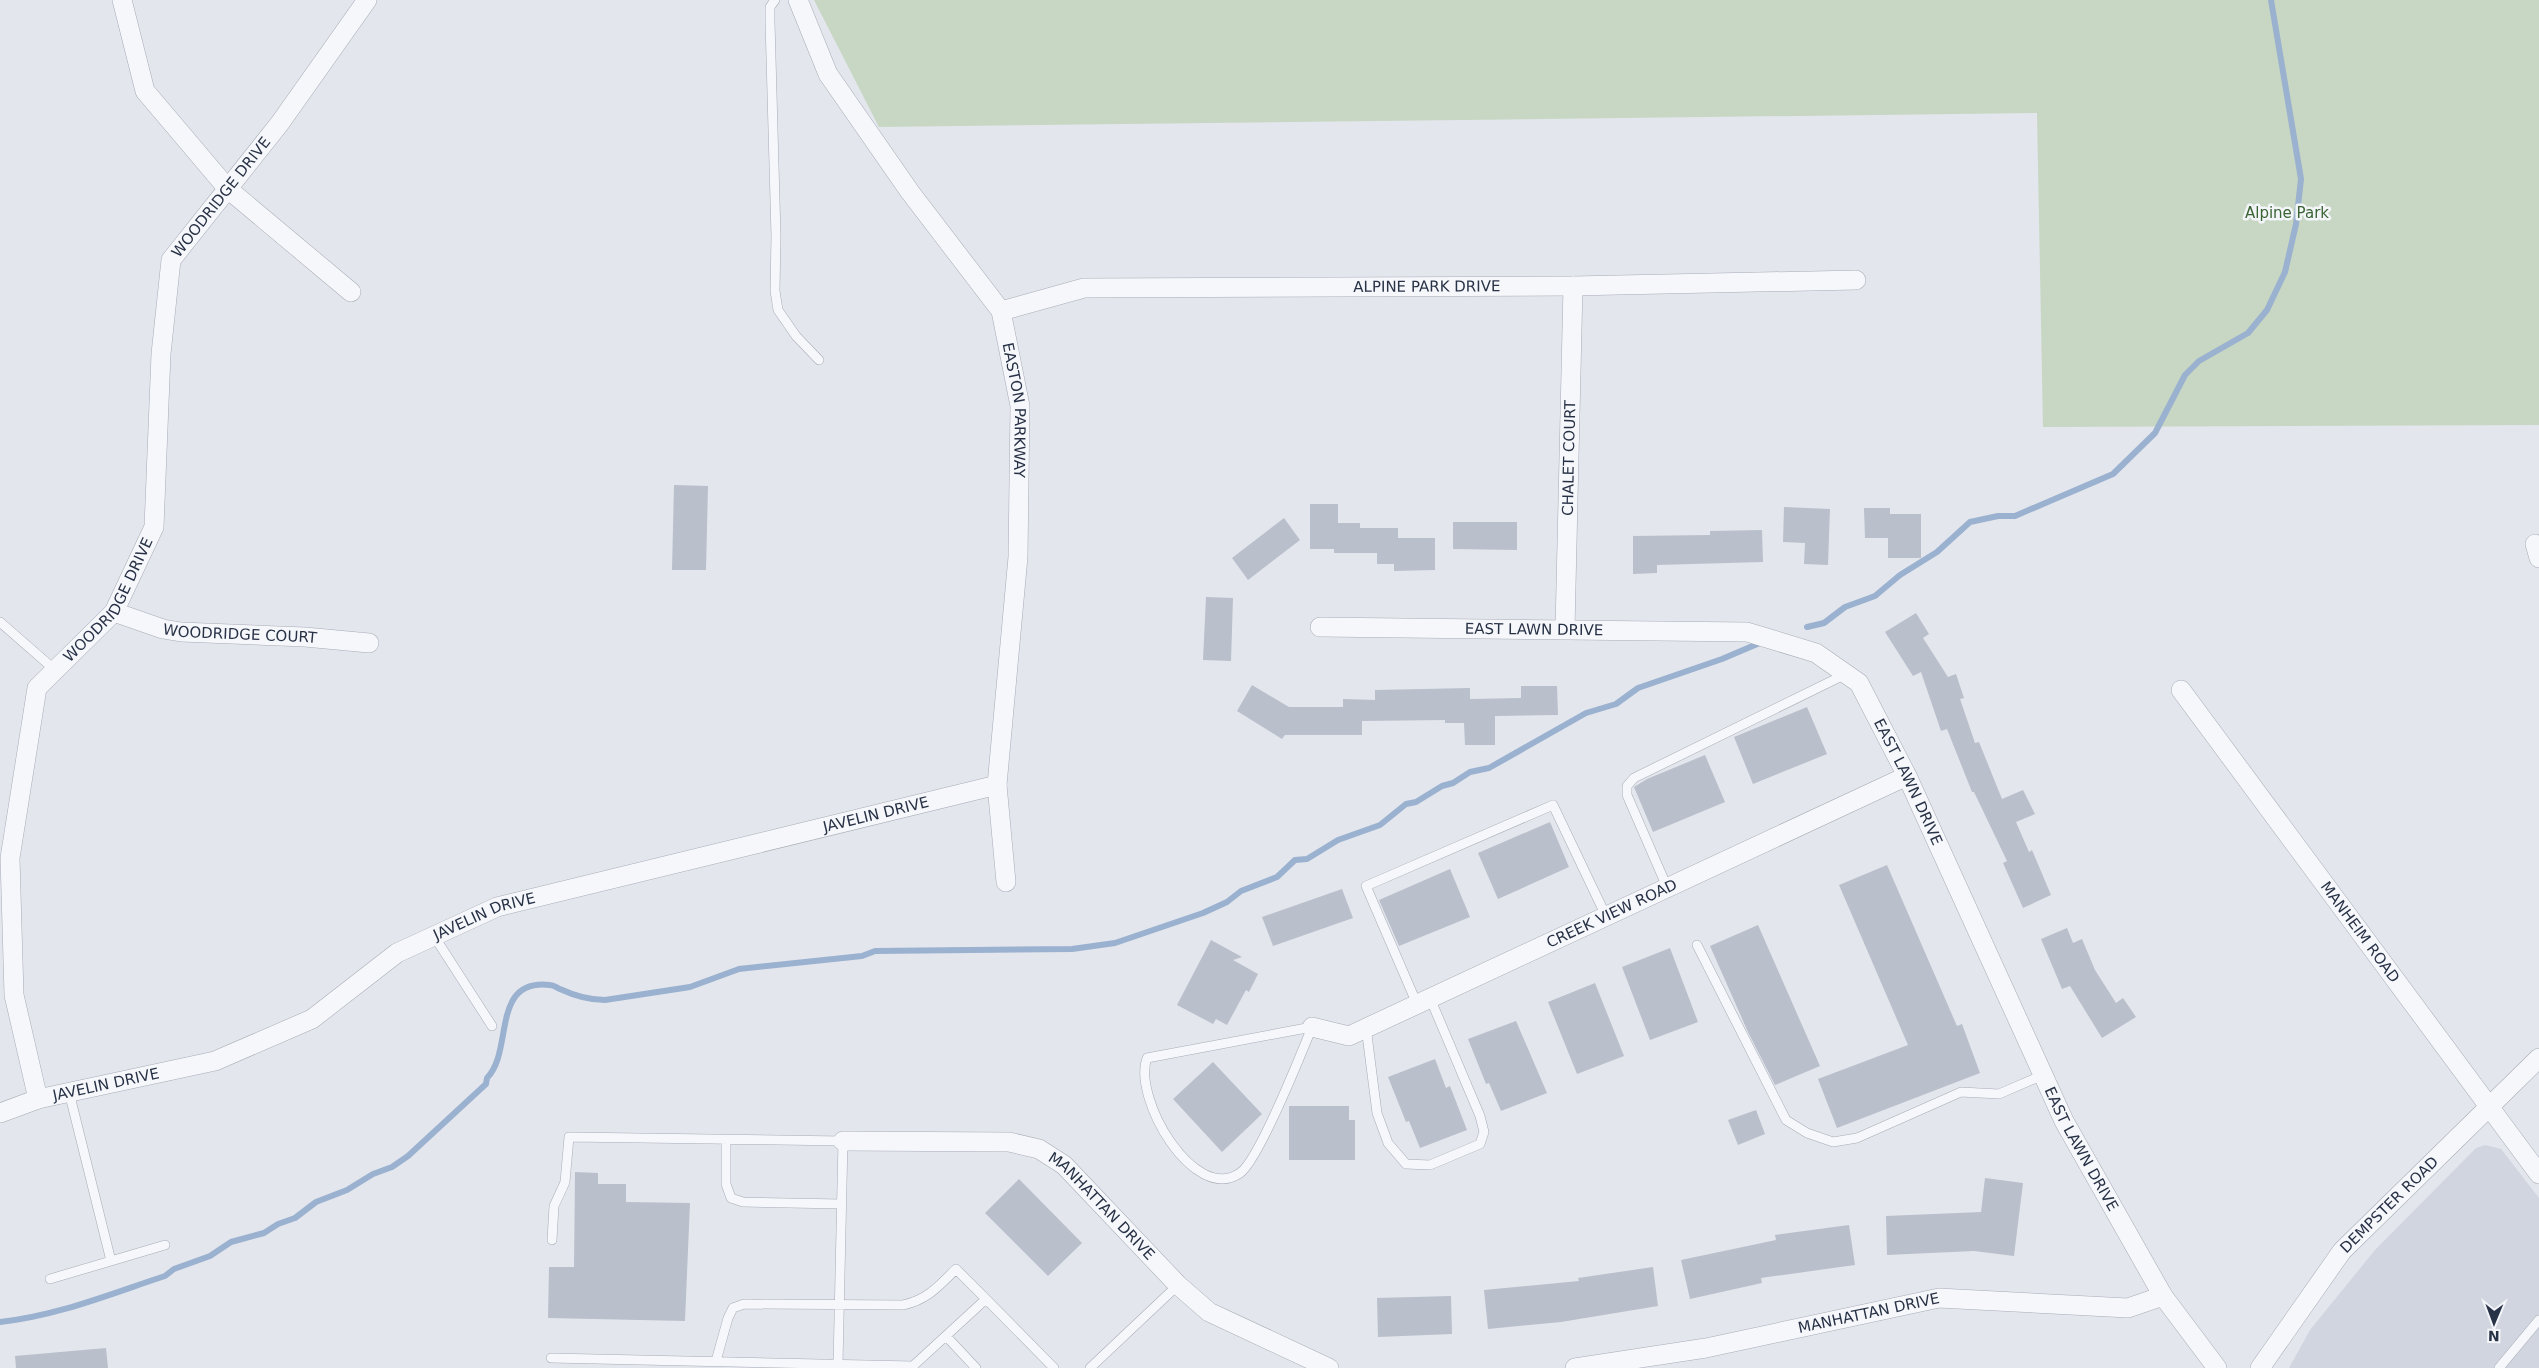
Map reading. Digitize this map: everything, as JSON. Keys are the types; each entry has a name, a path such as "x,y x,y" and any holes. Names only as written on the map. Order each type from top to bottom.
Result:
{"street":[{"path":"122,0 145,91 228,189 350,292"},
{"name":"WOODRIDGE DRIVE","path":"38,1099 14,995 10,858 37,688 114,612 154,527 161,354 171,260 280,123 367,0"},
{"name":"EASTON PARKWAY","path":"798,0 828,74 910,192 1000,311 1020,406 1018,557 997,785 1006,882"},
{"name":"ALPINE PARK DRIVE","path":"1000,311 1084,288 1573,286 1856,280"},
{"name":"CHALET COURT","path":"1566,629 1573,286"},
{"name":"WOODRIDGE COURT","path":"114,612 164,629 181,632 305,637 370,643"},
{"name":"EAST LAWN DRIVE","path":"1320,627 1747,632 1816,652 1858,683 1907,776 2064,1121 2163,1296 2217,1368"},
{"name":"MANHEIM ROAD","path":"2181,690 2539,1174"},
{"name":"CREEK VIEW ROAD","path":"1312,1027 1348,1036 1907,776"},
{"name":"JAVELIN DRIVE","path":"0,1113 38,1099 216,1061 312,1019 397,953 498,907 997,785"},
{"name":"DEMPSTER ROAD","path":"2260,1368 2342,1251 2490,1109 2539,1058"},
{"name":"MANHATTAN DRIVE","path":"843,1141 1009,1142 1039,1149 1064,1166 1178,1285 1209,1312 1329,1368"},
{"name":"MANHATTAN DRIVE","path":"1575,1368 1706,1348 1939,1298 2128,1308 2163,1296"}],"lane":[{"path":"775,0 770,7 770,22 776,236 775,291 778,310 796,336 820,360"},
{"path":"0,622 55,670"},
{"path":"1667,887 1627,794 1627,786 1634,778 1846,674"},
{"path":"1366,1027 1377,1113 1388,1143 1406,1164 1430,1165 1480,1144 1484,1132 1480,1116 1366,886 1553,804 1606,916"},
{"path":"434,936 492,1026"},
{"path":"1697,944 1786,1120 1807,1133 1833,1142 1857,1138 1961,1092 1999,1094 2043,1076"},
{"path":"1312,1027 1260,1144 1249,1164 1242,1172 1233,1177 1215,1178 1204,1173 1177,1151 1161,1129 1153,1110 1145,1082 1144,1066 1147,1058 1312,1027"},
{"path":"70,1092 111,1262"},
{"path":"552,1240 554,1206 565,1182 569,1137 843,1141 838,1364"},
{"path":"726,1139 726,1184 731,1198 744,1202 842,1204"},
{"path":"50,1279 165,1245"},
{"path":"716,1361 728,1318 734,1308 744,1304 903,1305 918,1302 931,1294 956,1269 1054,1368"},
{"path":"1090,1368 1178,1285"},
{"path":"551,1358 913,1367 986,1299"},
{"path":"2499,1368 2539,1320"},
{"path":"946,1336 976,1368"}],"shaded area":[{"path":"2485,1145 2501,1149 2539,1198 2539,1368 2289,1368 2310,1330 2375,1250 2476,1148"}],"green space":[{"name":"Alpine Park","path":"814,0 2539,0 2539,425 2043,427 2037,113 879,127"}],"building":[{"path":"674,485 708,486 706,570 672,570"},
{"path":"1310,504 1338,504 1338,523 1360,523 1360,528 1398,528 1398,538 1435,538 1435,570 1394,571 1394,564 1377,564 1377,553 1334,553 1334,549 1310,549"},
{"path":"1784,507 1830,509 1828,565 1804,564 1805,543 1783,542"},
{"path":"1864,508 1890,508 1890,514 1921,514 1921,558 1888,558 1888,538 1865,538"},
{"path":"1284,518 1300,540 1248,580 1232,558"},
{"path":"1453,522 1517,522 1517,550 1453,549"},
{"path":"1762,530 1763,562 1657,565 1657,573 1633,574 1633,536 1710,535 1710,531"},
{"path":"1206,597 1233,598 1231,661 1203,660"},
{"path":"1916,613 1929,634 1923,638 1948,677 1956,674 1964,698 1960,699 1975,743 1979,742 2002,799 2023,790 2035,814 2016,822 2029,852 2032,850 2051,895 2023,908 2003,863 2007,861 1974,792 1972,792 1947,729 1941,731 1921,672 1913,676 1885,632"},
{"path":"1252,685 1289,707 1343,707 1343,699 1375,700 1375,690 1470,688 1470,699 1521,698 1521,686 1557,686 1558,715 1495,716 1495,745 1465,745 1464,723 1445,723 1445,720 1362,721 1362,735 1285,735 1282,739 1237,711"},
{"path":"1807,707 1827,754 1753,784 1734,737"},
{"path":"1705,755 1725,802 1653,832 1634,787 1647,779"},
{"path":"1550,822 1569,867 1498,899 1478,853"},
{"path":"1887,865 1957,1026 1962,1024 1980,1073 1837,1128 1818,1079 1908,1045 1839,885"},
{"path":"1450,869 1470,917 1399,946 1379,900"},
{"path":"1342,889 1353,918 1273,946 1262,917"},
{"path":"1758,925 1820,1066 1775,1085 1748,1032 1710,946"},
{"path":"2067,928 2073,943 2082,939 2095,970 2116,1003 2123,998 2136,1017 2102,1038 2070,986 2062,989 2041,939"},
{"path":"1211,940 1242,957 1233,960 1258,974 1249,992 1246,990 1227,1025 1216,1019 1213,1024 1177,1005"},
{"path":"1670,948 1698,1022 1650,1040 1622,967"},
{"path":"1595,983 1624,1056 1577,1074 1548,1002"},
{"path":"1516,1021 1547,1093 1501,1111 1489,1083 1486,1084 1468,1039"},
{"path":"1435,1059 1446,1088 1450,1086 1467,1130 1420,1148 1409,1121 1406,1122 1388,1077"},
{"path":"1213,1062 1262,1114 1222,1152 1173,1099"},
{"path":"1289,1106 1349,1106 1349,1120 1355,1120 1355,1160 1289,1160"},
{"path":"1756,1110 1765,1134 1738,1145 1728,1120"},
{"path":"575,1172 598,1173 598,1184 626,1184 626,1202 690,1203 685,1321 548,1318 549,1267 574,1267"},
{"path":"1985,1178 2023,1183 2014,1256 1974,1251 1887,1255 1886,1216 1981,1212"},
{"path":"1019,1179 1082,1243 1048,1276 985,1213"},
{"path":"1849,1225 1855,1265 1761,1278 1762,1283 1690,1299 1681,1260 1776,1240 1775,1235"},
{"path":"1653,1267 1658,1306 1561,1322 1488,1329 1484,1290 1579,1281 1578,1278"},
{"path":"1451,1296 1452,1334 1378,1337 1377,1298"},
{"path":"106,1348 108,1368 16,1368 15,1356"}],"waterway":[{"path":"1807,627 1824,623 1845,607 1875,596 1900,575 1937,552 1970,522 1998,516 2015,516 2113,474 2155,433 2185,375 2199,361 2248,333 2267,310 2285,272 2296,224 2301,179 2271,0"},
{"path":"0,1322 63,1310 165,1276 174,1269 210,1256 231,1242 264,1233 278,1224 295,1218 316,1202 347,1190 373,1174 392,1167 408,1156 486,1084 500,1051 511,1004 519,993 531,986 551,985 571,994 605,1000 690,987 739,969 862,956 875,951 1072,949 1115,943 1203,913 1227,902 1241,891 1277,877 1295,860 1307,859 1338,840 1380,825 1406,804 1416,802 1470,772 1489,768 1586,713 1616,704 1638,688 1722,659 1762,642"}]}
